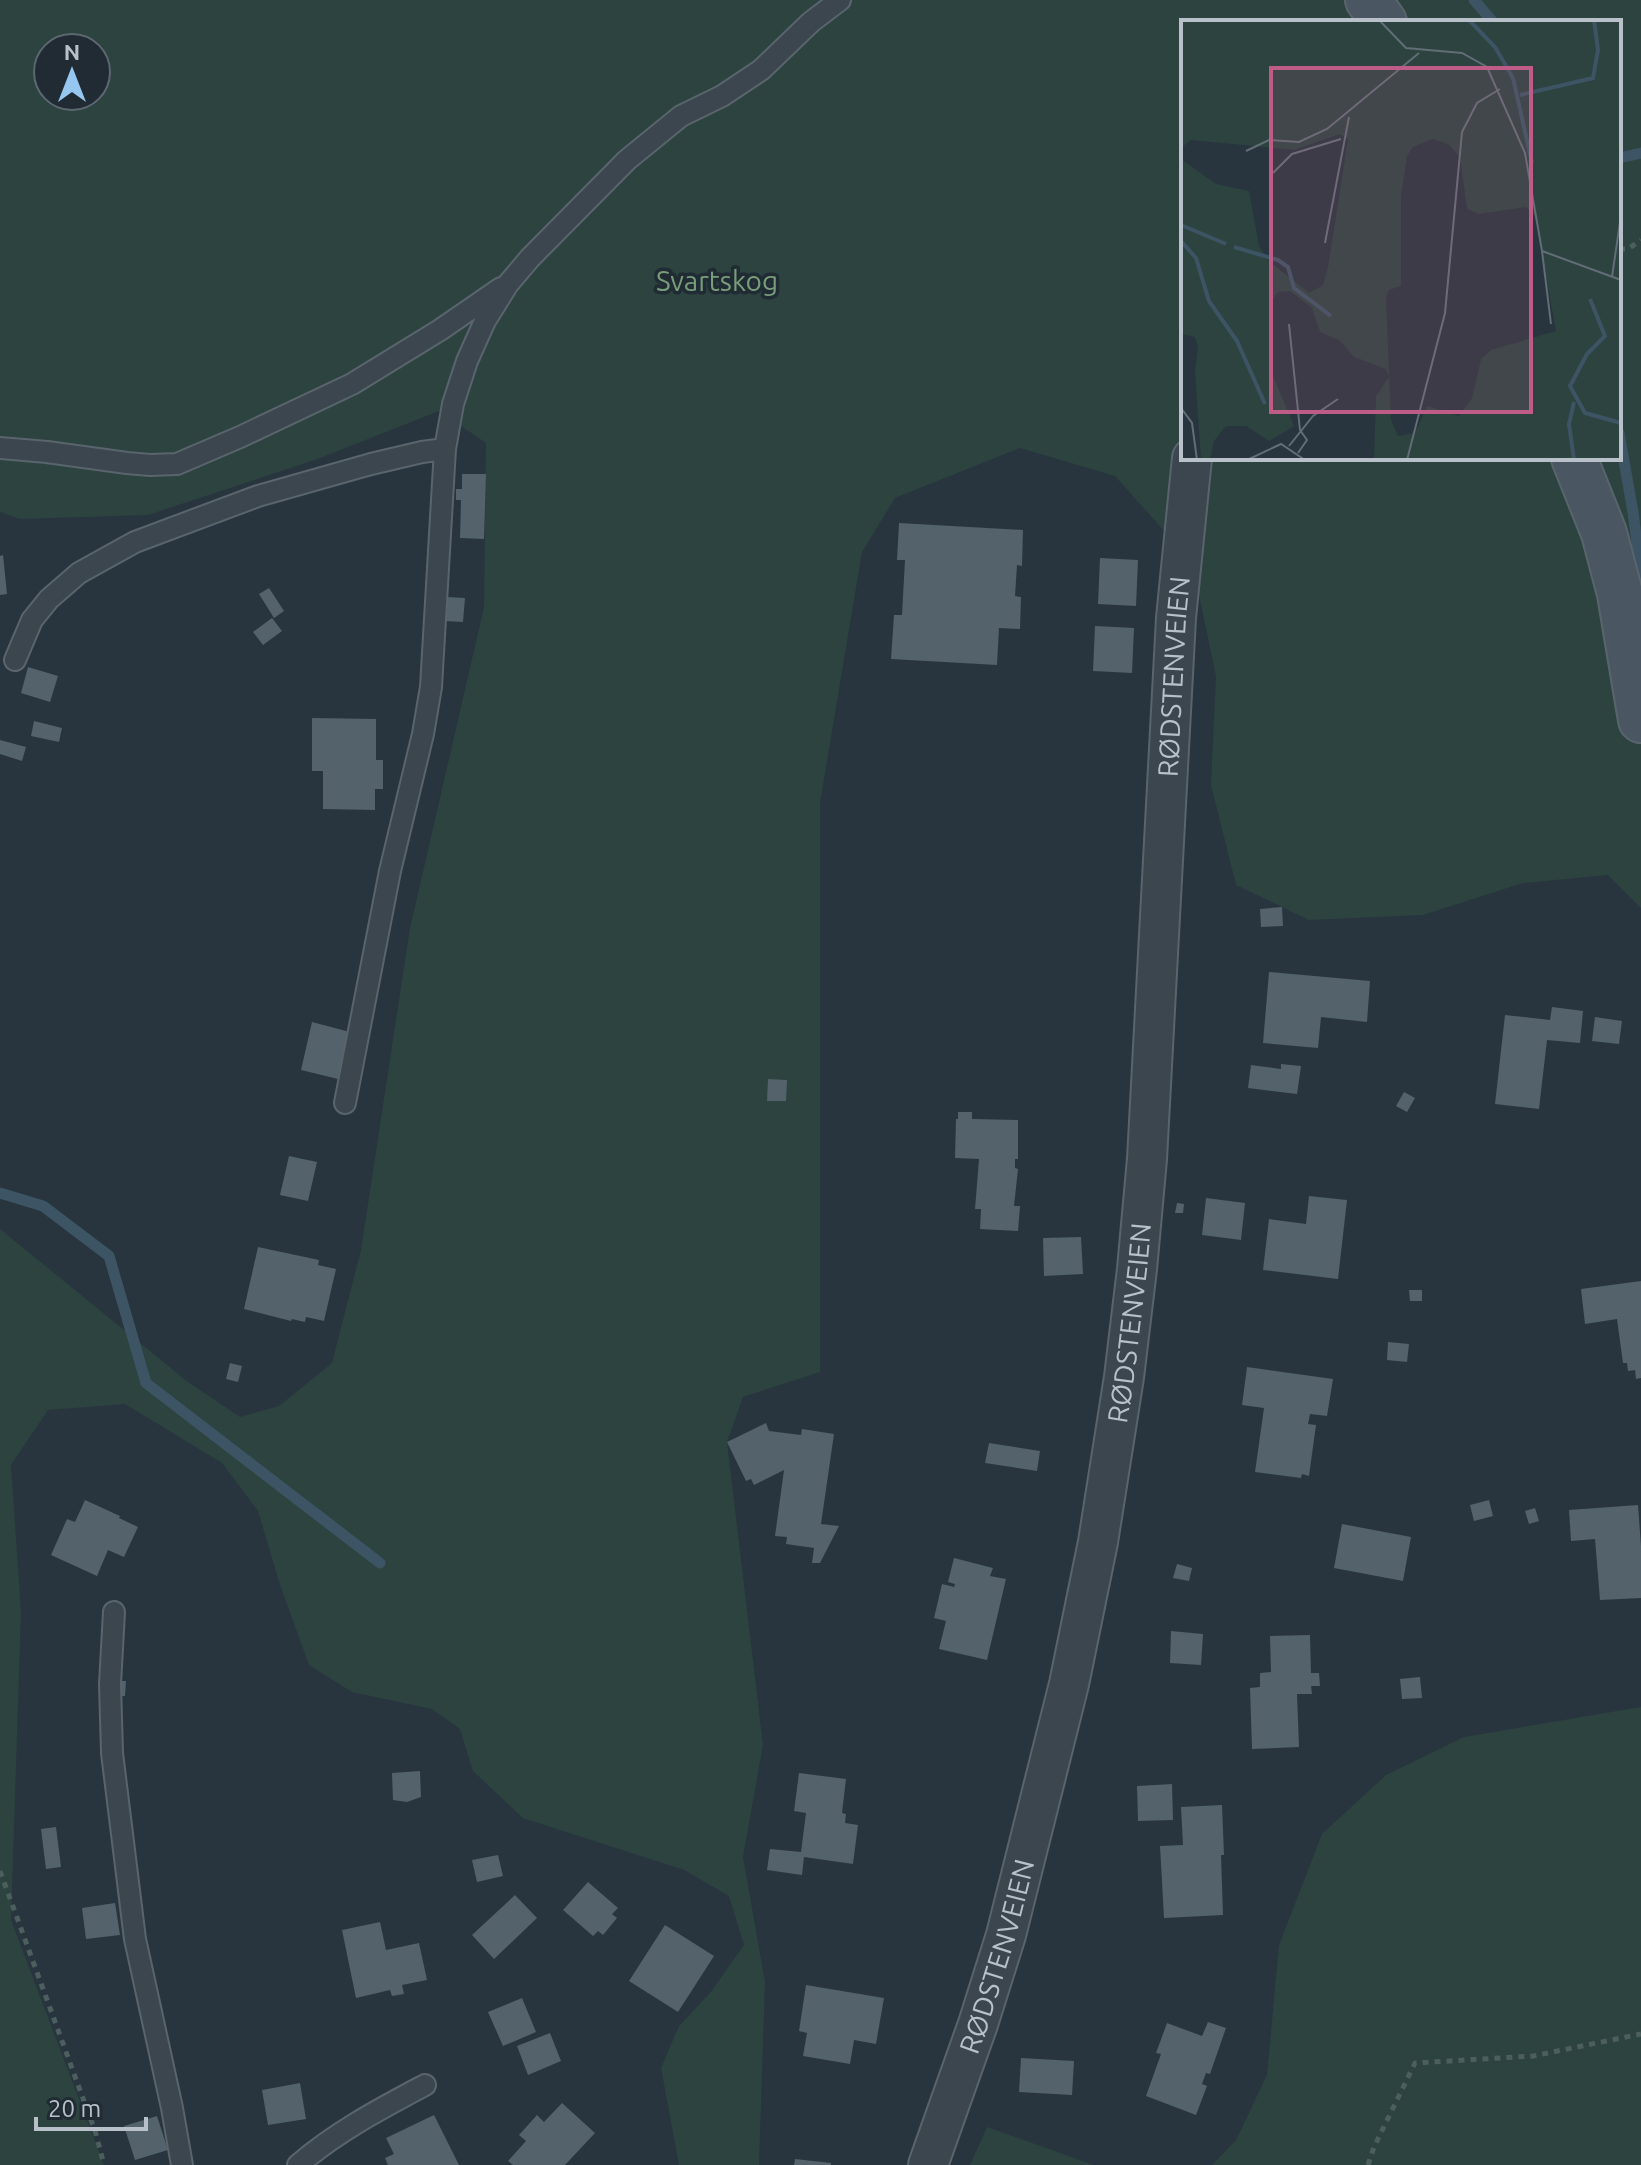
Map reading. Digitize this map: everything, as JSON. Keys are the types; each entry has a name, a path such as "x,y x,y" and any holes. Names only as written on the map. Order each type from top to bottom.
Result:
{"main road":[{"path":"1368,0 1383,20"},
{"path":"1575,460 1604,533 1620,594 1641,720"}],"street":[{"name":"RØDSTENVEIEN","path":"928,2165 1006,1935 1069,1684 1098,1542 1124,1377 1147,1159 1176,618 1192,460"}],"lane":[{"path":"345,1103 390,871 431,687 445,449 453,404 467,361 485,321 508,284 627,160 681,116 722,96 761,70 811,22 840,0"},
{"path":"0,448 21,448 127,463 177,464 352,384 508,284"},
{"path":"15,660 32,620 60,588 79,573 135,542 258,496 371,464 445,449"},
{"path":"114,1612 110,1684 112,1753 133,1925 182,2165"},
{"path":"298,2165 352,2125 425,2085"}],"path":[{"path":"1621,249 1628,249 1641,240"},
{"path":"0,1871 96,2134 104,2165"},
{"path":"1368,2165 1415,2063 1533,2056 1641,2034"}],"green space":[{"name":"Svartskog","path":"0,0 1641,0 1641,908 1608,875 1523,883 1423,915 1309,920 1236,885 1211,785 1216,676 1192,562 1115,476 1020,448 895,498 862,552 820,803 820,1372 743,1397 727,1442 763,1745 743,1857 765,1982 759,2165 679,2165 661,2068 679,2026 710,1993 744,1945 729,1896 684,1870 523,1818 473,1771 460,1729 432,1709 352,1692 309,1665 258,1511 222,1463 125,1404 48,1410 11,1465 21,1611 11,1920 104,2165 0,2165 0,1229 188,1382 240,1417 279,1406 332,1363 361,1250 410,928 484,607 486,443 439,411 315,460 148,515 20,519 0,512"},
{"path":"1641,1707 1641,2165 1212,2165 1236,2140 1267,2075 1279,1945 1322,1834 1386,1775 1464,1737"},
{"path":"987,2127 1094,2165 970,2165"}],"building":[{"path":"462,474 486,474 484,539 460,538 461,500 456,500 456,489 462,489"},
{"path":"899,523 1023,530 1022,566 1017,565 1015,596 1021,597 1020,629 999,628 997,665 891,659 894,615 902,615 905,560 897,560"},
{"path":"3,555 7,594 0,595 0,556"},
{"path":"1100,558 1138,560 1136,606 1098,604"},
{"path":"269,588 284,611 274,618 259,594"},
{"path":"447,597 465,598 463,622 445,621"},
{"path":"272,618 282,631 263,645 253,632"},
{"path":"1095,626 1134,628 1132,673 1093,671"},
{"path":"28,667 58,676 50,702 21,693"},
{"path":"312,718 376,719 376,760 383,760 383,789 375,789 375,810 323,809 323,771 312,771"},
{"path":"34,721 62,728 59,742 31,736"},
{"path":"0,740 26,747 22,761 0,754"},
{"path":"1282,907 1283,926 1261,927 1260,909"},
{"path":"1269,972 1370,981 1367,1022 1321,1017 1318,1048 1263,1043"},
{"path":"1552,1007 1583,1011 1580,1043 1547,1040 1539,1109 1495,1104 1505,1015 1550,1020"},
{"path":"1595,1017 1622,1021 1619,1044 1592,1041"},
{"path":"312,1022 350,1032 338,1079 301,1070"},
{"path":"1281,1064 1301,1066 1297,1094 1248,1088 1251,1065 1281,1069"},
{"path":"768,1079 787,1080 786,1101 767,1101"},
{"path":"1404,1092 1415,1098 1407,1112 1396,1106"},
{"path":"958,1112 972,1112 972,1119 1018,1120 1014,1206 1020,1206 1018,1231 980,1229 981,1209 975,1209 979,1159 955,1158"},
{"path":"289,1156 317,1162 308,1201 280,1195"},
{"path":"1309,1196 1347,1200 1338,1279 1263,1270 1269,1219 1306,1224"},
{"path":"1206,1198 1245,1203 1241,1240 1202,1235"},
{"path":"1177,1203 1184,1204 1183,1213 1175,1213"},
{"path":"1081,1237 1083,1274 1044,1276 1043,1238"},
{"path":"258,1247 319,1260 318,1265 336,1269 324,1321 306,1317 305,1322 291,1321 244,1309"},
{"path":"1641,1281 1641,1378 1636,1379 1635,1370 1628,1371 1627,1363 1623,1363 1617,1319 1585,1324 1581,1289"},
{"path":"1409,1290 1422,1290 1422,1301 1410,1301"},
{"path":"1388,1342 1409,1344 1407,1362 1387,1360"},
{"path":"230,1363 242,1366 238,1382 226,1379"},
{"path":"1247,1367 1333,1379 1327,1416 1310,1414 1308,1424 1316,1425 1309,1476 1302,1474 1301,1478 1255,1472 1264,1408 1242,1405"},
{"path":"766,1423 769,1431 801,1435 802,1429 834,1434 821,1524 839,1526 820,1563 812,1563 814,1548 786,1544 787,1537 775,1536 784,1470 754,1485 751,1479 746,1481 727,1442"},
{"path":"989,1443 1040,1451 1037,1471 985,1463"},
{"path":"85,1500 138,1527 124,1557 108,1550 97,1576 51,1555 67,1519 75,1522"},
{"path":"1489,1500 1493,1516 1474,1521 1470,1505"},
{"path":"1638,1505 1641,1598 1600,1600 1595,1539 1571,1541 1569,1510"},
{"path":"1535,1508 1539,1521 1529,1524 1525,1511"},
{"path":"1342,1524 1411,1537 1403,1581 1334,1568"},
{"path":"954,1558 993,1568 990,1576 1006,1579 987,1660 939,1649 946,1621 934,1618 942,1584 954,1587 955,1584 948,1582"},
{"path":"1177,1564 1192,1568 1189,1581 1173,1578"},
{"path":"1171,1631 1203,1634 1201,1665 1170,1663"},
{"path":"1310,1635 1311,1673 1319,1673 1320,1686 1311,1686 1312,1694 1297,1694 1299,1747 1252,1749 1250,1688 1260,1687 1260,1673 1271,1672 1270,1636"},
{"path":"1420,1677 1422,1698 1402,1699 1400,1679"},
{"path":"116,1681 126,1681 125,1696 116,1696"},
{"path":"420,1771 421,1797 407,1802 393,1800 392,1773"},
{"path":"799,1773 846,1779 842,1813 846,1814 845,1823 858,1825 853,1864 804,1857 802,1875 767,1870 770,1849 801,1852 806,1813 794,1811"},
{"path":"1172,1784 1173,1820 1138,1821 1137,1786"},
{"path":"1222,1805 1223,1915 1164,1918 1160,1846 1183,1845 1181,1807"},
{"path":"56,1827 61,1867 46,1869 41,1829"},
{"path":"498,1855 503,1876 477,1882 472,1860"},
{"path":"588,1882 618,1908 612,1914 617,1918 603,1935 598,1931 593,1936 563,1910"},
{"path":"515,1895 537,1918 494,1959 472,1935"},
{"path":"115,1903 120,1935 86,1939 82,1908"},
{"path":"380,1922 386,1950 419,1943 427,1980 402,1985 404,1994 392,1996 390,1990 356,1998 342,1930"},
{"path":"665,1925 714,1956 678,2012 629,1981"},
{"path":"806,1985 884,1998 876,2044 854,2040 850,2064 803,2056 807,2033 799,2031"},
{"path":"522,1998 536,2032 503,2046 488,2012"},
{"path":"1208,2022 1226,2028 1210,2074 1206,2073 1202,2084 1207,2086 1196,2115 1146,2096 1161,2054 1156,2053 1167,2023 1202,2036"},
{"path":"550,2033 561,2061 528,2075 517,2046"},
{"path":"1021,2058 1074,2061 1072,2095 1019,2092"},
{"path":"300,2083 306,2119 268,2125 262,2090"},
{"path":"562,2103 595,2133 565,2165 513,2165 508,2161 526,2141 519,2135 537,2115 544,2122"},
{"path":"434,2115 459,2165 388,2165 385,2158 394,2154 386,2138"},
{"path":"157,2116 168,2150 135,2160 124,2126"},
{"path":"795,2159 831,2163 831,2165 794,2165"}],"waterway":[{"path":"1474,0 1491,20"},
{"path":"1621,158 1641,153"},
{"path":"1621,444 1641,575"},
{"path":"0,1193 43,1206 109,1256 146,1383 380,1563"}]}
